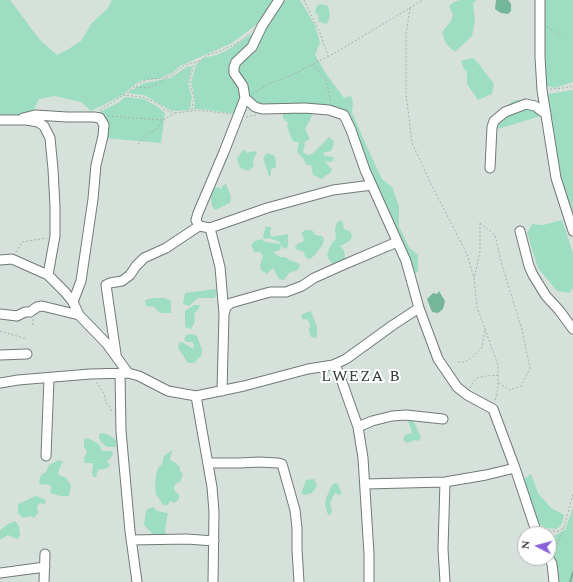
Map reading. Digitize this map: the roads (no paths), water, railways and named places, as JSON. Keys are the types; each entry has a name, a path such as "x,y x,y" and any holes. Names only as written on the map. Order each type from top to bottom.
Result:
{"street":[{"path":"199,226 196,220 198,213 245,98 243,86 234,73 234,67 236,62 252,47 262,26 279,0"},
{"path":"540,0 540,57 542,90 556,178 573,231"},
{"path":"245,98 255,107 262,109 305,108 333,111 344,115 372,186 406,261 419,308 438,359 451,381 457,387 467,395 493,409 535,526"},
{"path":"490,168 492,127 494,121 505,112 526,104 535,106 546,114"},
{"path":"17,120 35,115 94,117 100,118 104,125 96,165 93,199 81,281 73,302"},
{"path":"0,120 38,122 44,126 50,138 53,169 55,236 48,275"},
{"path":"116,355 106,285 122,281 130,275 144,258 166,248 199,226 210,228 267,208 333,190 372,186"},
{"path":"210,228 220,267 224,314 222,391"},
{"path":"520,231 529,266 533,275 546,296 573,329"},
{"path":"224,314 226,307 231,303 270,292 286,292 302,286 314,278 397,242"},
{"path":"0,260 12,259 48,275 73,302 79,315 104,340 116,355 124,373 121,431 131,540 137,582"},
{"path":"0,314 16,316 25,312 30,312 37,307 42,306 79,315"},
{"path":"0,383 90,374 124,373 139,376 168,391 196,396 244,386 308,369 333,365 346,359 393,324 419,308"},
{"path":"0,355 27,354"},
{"path":"333,365 337,369 340,376 358,427 366,484 369,582"},
{"path":"46,456 50,378"},
{"path":"196,396 208,463 214,512 213,582"},
{"path":"358,427 372,421 392,416 406,415 443,419"},
{"path":"208,463 278,462 282,464 295,510 298,528 297,549 299,582"},
{"path":"366,484 445,482 486,475 514,468"},
{"path":"445,482 445,582"},
{"path":"131,540 187,539 214,541"},
{"path":"44,582 45,554"},
{"path":"552,566 554,582"},
{"path":"0,573 45,567"}],"waterway":[{"path":"570,582 573,572"}],"district":[{"name":"LWEZA B","path":"361,378"}]}
